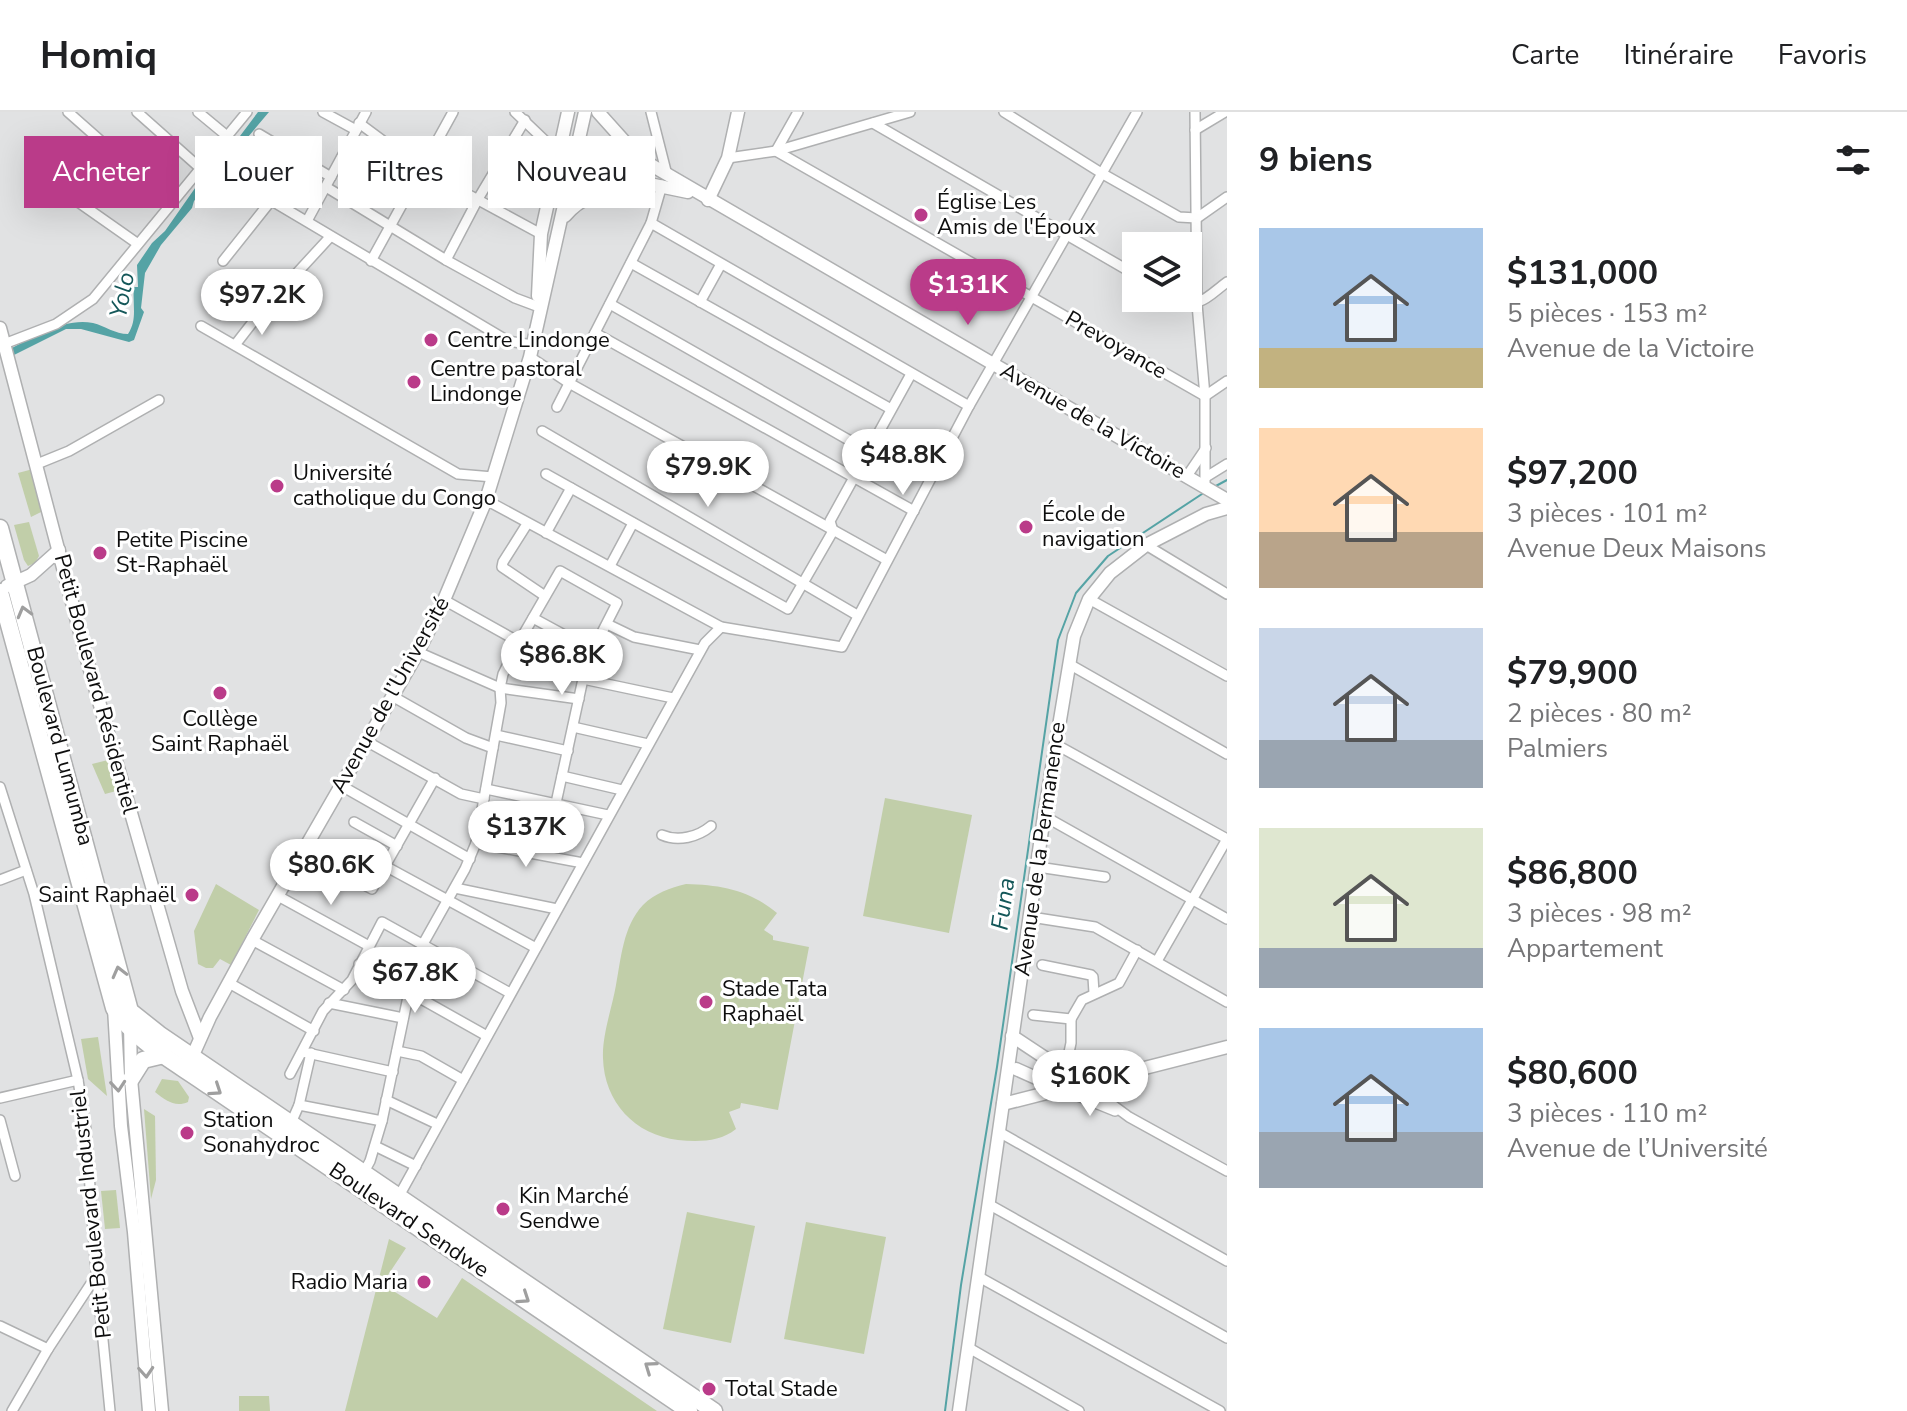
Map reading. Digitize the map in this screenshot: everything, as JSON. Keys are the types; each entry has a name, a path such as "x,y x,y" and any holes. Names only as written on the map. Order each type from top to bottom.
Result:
{"highway":[{"name":"Boulevard Lumumba","path":"0,528 5,588 122,1009 130,1028"},
{"name":"Boulevard Sendwe","path":"122,1009 159,1034 190,1063 689,1411"},
{"name":"Boulevard Sendwe","path":"130,1028 164,1055 190,1063 291,1123 714,1411"},
{"path":"131,1079 143,1060 164,1055"}],"main road":[{"path":"563,136 568,112"},
{"name":"Avenue de l’Université","path":"581,136 585,112"},
{"path":"703,197 728,158 738,112"},
{"path":"603,115 633,151 664,180"},
{"name":"Avenue de la Victoire","path":"655,180 664,180 703,197 1213,490"},
{"path":"539,307 538,270 547,208"},
{"name":"Avenue de l’Université","path":"190,1063 252,940 418,652 490,502 493,477 531,351 565,208"},
{"path":"561,222 572,208"},
{"name":"Petit Boulevard Résidentiel","path":"0,328 88,663 182,991 200,1038"},
{"path":"1206,514 1213,490"},
{"name":"Avenue de la Permanence","path":"959,1411 1003,1104 1012,1069 1012,1036 1044,816 1074,636 1089,599 1110,573 1146,545 1206,514 1227,508"},
{"path":"5,588 31,575 59,550"},
{"name":"Boulevard Lumumba","path":"122,1009 120,1113 134,1232 149,1411"},
{"path":"130,1028 131,1079 162,1411"},
{"path":"1012,1036 1083,1083"},
{"path":"1003,1104 1227,1047"},
{"path":"1012,1069 1060,1068"},
{"path":"1012,1069 1063,1090"}],"street":[{"path":"68,112 95,136"},
{"path":"137,112 195,164"},
{"path":"198,112 227,136 247,112"},
{"path":"323,112 372,136"},
{"path":"353,136 366,112"},
{"path":"440,136 453,112"},
{"path":"515,112 541,136"},
{"path":"557,407 651,223 664,180 651,112"},
{"path":"776,151 798,112"},
{"path":"728,158 776,151 910,112"},
{"path":"1004,112 1179,217 1197,218 1227,197"},
{"path":"490,502 721,627 842,647 969,406 1137,112"},
{"path":"1195,112 1197,232"},
{"path":"1195,130 1225,112"},
{"path":"446,260 525,120"},
{"path":"873,123 1122,267"},
{"path":"259,134 331,177"},
{"name":"Prevoyance","path":"776,151 1205,396"},
{"path":"307,221 338,164"},
{"path":"179,193 195,174"},
{"path":"326,187 446,260 515,298 539,307"},
{"path":"472,196 541,234"},
{"path":"87,208 138,244"},
{"path":"4,346 56,324 81,309 105,287 167,208"},
{"path":"223,261 265,208"},
{"path":"282,208 508,341 531,351 569,383 887,560"},
{"path":"371,261 400,208"},
{"path":"651,223 969,406"},
{"path":"296,274 330,237"},
{"path":"631,263 891,409"},
{"path":"700,302 721,264"},
{"path":"1202,300 1227,282"},
{"path":"610,304 868,451"},
{"path":"235,345 263,309"},
{"path":"1198,312 1206,448 1213,490"},
{"path":"201,326 458,474 493,477"},
{"path":"595,333 914,511"},
{"path":"546,474 788,609 833,531 830,521 911,374"},
{"path":"1205,396 1227,381"},
{"path":"37,464 69,451 159,400"},
{"path":"542,431 857,615"},
{"path":"1187,476 1206,448"},
{"path":"1213,490 1227,464"},
{"path":"546,533 571,488"},
{"path":"610,566 633,523"},
{"path":"527,524 502,567 545,596"},
{"path":"1146,545 1227,594"},
{"path":"364,1172 382,1121 409,992 423,944 476,843 501,703 500,688 521,638 558,572 566,573 615,600 617,605 593,650 583,679 556,803"},
{"path":"1089,599 1227,676"},
{"path":"444,600 521,638 593,650"},
{"path":"533,618 593,650"},
{"path":"607,624 634,637 700,650"},
{"path":"399,1196 700,650 721,627"},
{"path":"418,652 500,688 579,699"},
{"path":"1069,664 1227,754"},
{"path":"583,679 673,698"},
{"path":"392,696 466,738 493,748"},
{"path":"573,727 648,744"},
{"path":"496,735 568,751"},
{"path":"366,741 461,794 556,803 608,815"},
{"path":"1055,744 1227,839 1157,961"},
{"path":"562,776 622,790"},
{"path":"303,852 372,889 435,778"},
{"path":"340,785 470,859"},
{"name":"Petit Boulevard Industriel","path":"0,787 46,939 78,1080 86,1130 96,1276 110,1411"},
{"path":"1044,816 1227,919"},
{"path":"354,822 397,846"},
{"path":"662,835 671,839 700,835 711,826"},
{"path":"476,843 583,863"},
{"path":"385,866 536,948"},
{"path":"1038,867 1105,877"},
{"path":"0,880 26,870"},
{"path":"455,888 557,909"},
{"path":"278,896 369,946"},
{"path":"1031,917 1095,927 1227,1002"},
{"path":"291,1123 299,1105 307,1053 314,1031 329,1003 344,990 382,922 510,993"},
{"path":"252,940 344,990"},
{"path":"1060,1068 1071,1043 1071,1019 1079,1004 1094,993 1119,983 1137,950"},
{"path":"359,964 487,1036"},
{"path":"1042,965 1091,975 1094,993"},
{"path":"229,983 314,1031"},
{"path":"329,1003 403,1018"},
{"path":"1033,1015 1071,1019"},
{"path":"397,1051 421,1056 463,1080"},
{"path":"307,1053 393,1072"},
{"path":"290,1074 307,1053"},
{"path":"0,1098 78,1080"},
{"path":"1083,1083 1129,1117"},
{"path":"1063,1090 1129,1117 1227,1171"},
{"path":"386,1100 437,1124"},
{"path":"299,1105 382,1121"},
{"path":"0,1120 15,1176"},
{"path":"999,1132 1227,1261"},
{"path":"375,1146 416,1166"},
{"path":"990,1205 1227,1338"},
{"path":"12,1411 96,1276"},
{"path":"979,1277 1220,1411"},
{"path":"0,1326 48,1349"},
{"path":"969,1348 1079,1411"}],"green space":[{"path":"33,469 43,511 31,517 18,473"},
{"path":"29,522 39,556 35,563 28,566 14,525"},
{"path":"112,759 120,790 105,794 92,764"},
{"path":"885,798 972,815 949,933 863,916"},
{"path":"216,884 259,910 231,965 220,959 213,968 206,968 198,964 194,931"},
{"name":"Stade Tata Raphaël","path":"686,884 723,888 756,899 777,913 764,930 773,936 773,940 809,947 778,1110 741,1103 740,1108 729,1112 736,1129 716,1139 701,1141 662,1137 625,1114 609,1089 603,1058 621,954 631,923 636,913 653,897"},
{"path":"98,1037 107,1096 88,1079 81,1039"},
{"path":"162,1079 178,1081 189,1097 188,1102 174,1104 155,1092"},
{"path":"144,1109 155,1116 156,1180 151,1199"},
{"path":"116,1190 120,1228 105,1229 101,1191"},
{"path":"687,1212 755,1226 731,1343 663,1329"},
{"path":"806,1222 886,1237 864,1354 784,1339"},
{"path":"389,1239 406,1248 382,1284 437,1318 462,1278 657,1411 345,1411"},
{"path":"239,1396 269,1396 270,1411 239,1411"}],"water":[{"path":"258,112 269,112 249,136 240,136"},
{"path":"195,188 192,208 161,245 145,273 141,308 144,312 134,340 129,342 81,329 66,329 14,355 12,348 51,329 72,323 93,323 128,334 134,317 134,287 138,287 137,265 152,243 165,231"}],"waterway":[{"name":"Funa","path":"1214,487 1227,480"},
{"name":"Funa","path":"945,1411 961,1285 997,1067 1058,640 1076,593 1108,556 1205,492"}],"place":[{"name":"Église Les Amis de l'Époux","path":"921,215"},
{"name":"Centre Lindonge","path":"431,340"},
{"name":"Centre pastoral Lindonge","path":"414,382"},
{"name":"Université catholique du Congo","path":"277,486"},
{"name":"École de navigation","path":"1026,527"},
{"name":"Petite Piscine St-Raphaël","path":"100,553"},
{"name":"Collège Saint Raphaël","path":"220,693"},
{"name":"Saint Raphaël","path":"192,895"},
{"name":"Stade Tata Raphaël","path":"706,1002"},
{"name":"Station Sonahydroc","path":"187,1133"},
{"name":"Kin Marché Sendwe","path":"503,1209"},
{"name":"Radio Maria","path":"424,1282"},
{"name":"Total Stade","path":"709,1389"}],"water label":[{"name":"Yolo","path":"122,295"}]}
